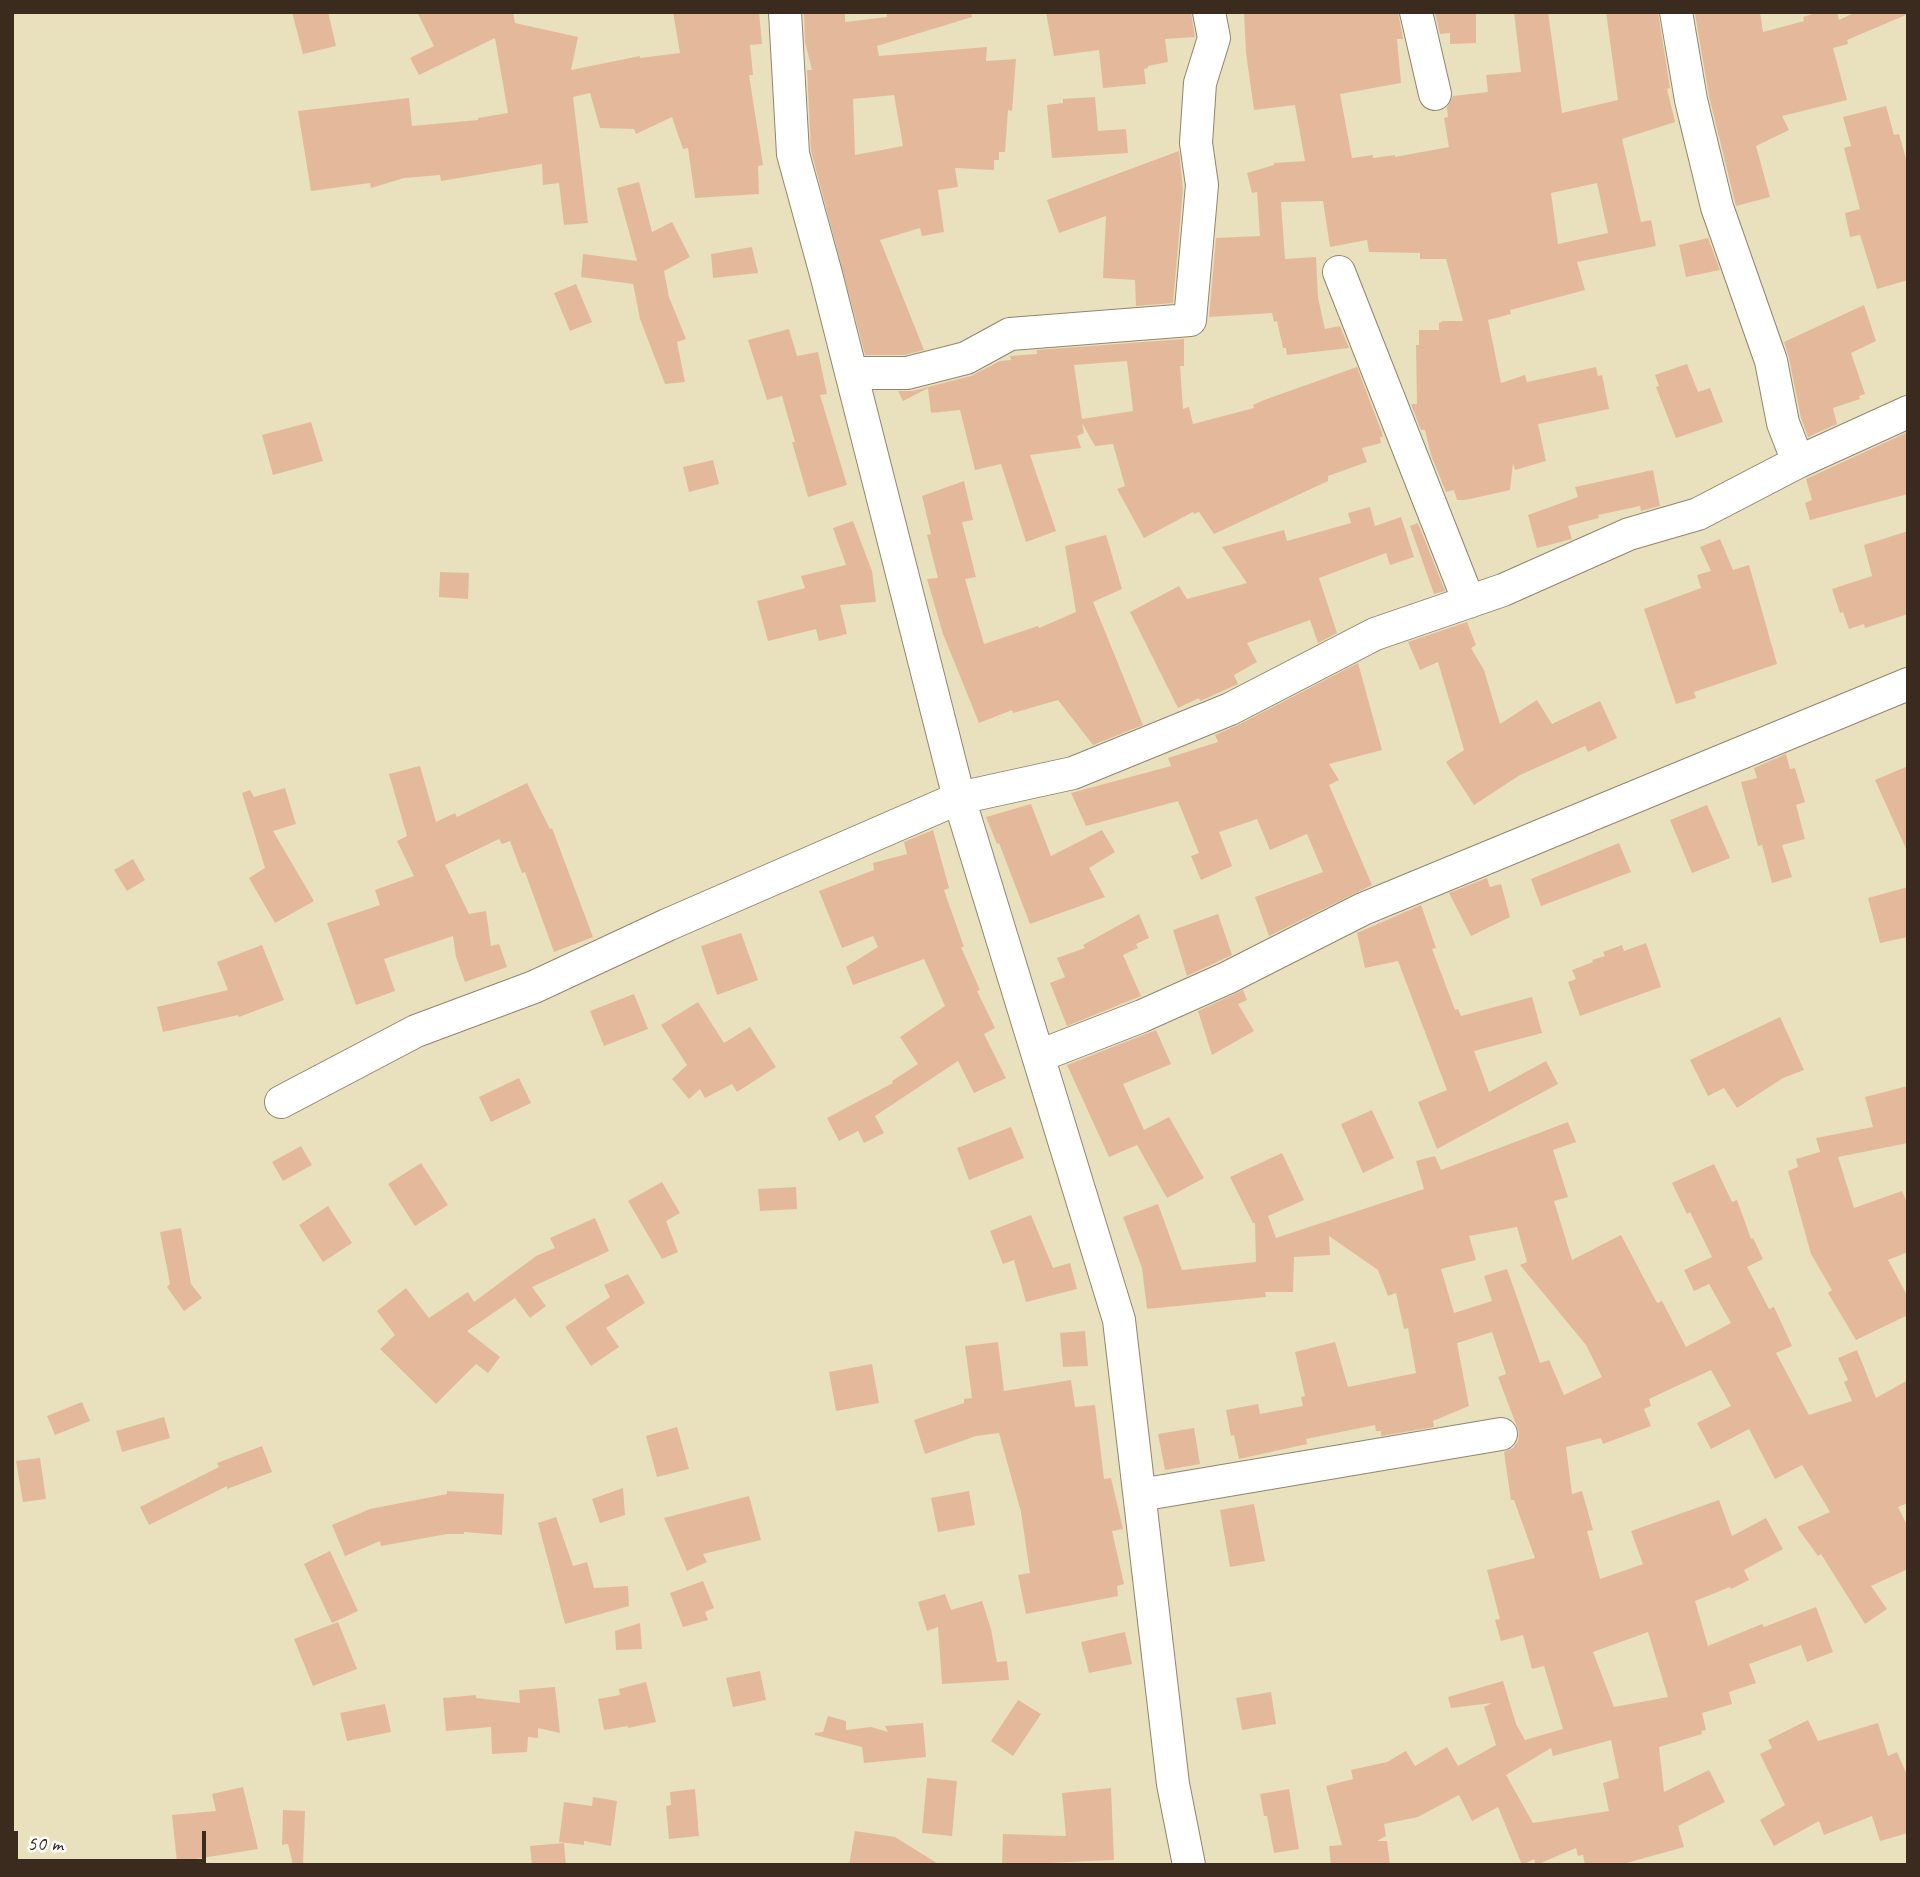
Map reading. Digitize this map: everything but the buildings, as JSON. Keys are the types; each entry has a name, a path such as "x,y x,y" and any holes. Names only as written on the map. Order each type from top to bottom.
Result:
{"street":[{"path":"785,12 793,154 959,798 1119,1320 1173,1784 1189,1865"},
{"path":"851,373 907,373 966,358 1010,334 1191,320 1202,185 1196,143 1200,83 1214,38 1209,12"},
{"path":"1416,12 1435,94"},
{"path":"1676,12 1691,100 1717,206 1771,361 1783,423 1798,462"},
{"path":"1339,272 1469,602"},
{"path":"281,1102 416,1031 534,987 667,925 959,798 1073,773 1230,709 1374,634 1503,590 1629,534 1698,514 1798,462 1908,412"},
{"path":"1040,1056 1142,1016 1227,978 1363,909 1908,684"},
{"path":"1140,1495 1501,1434"}]}
